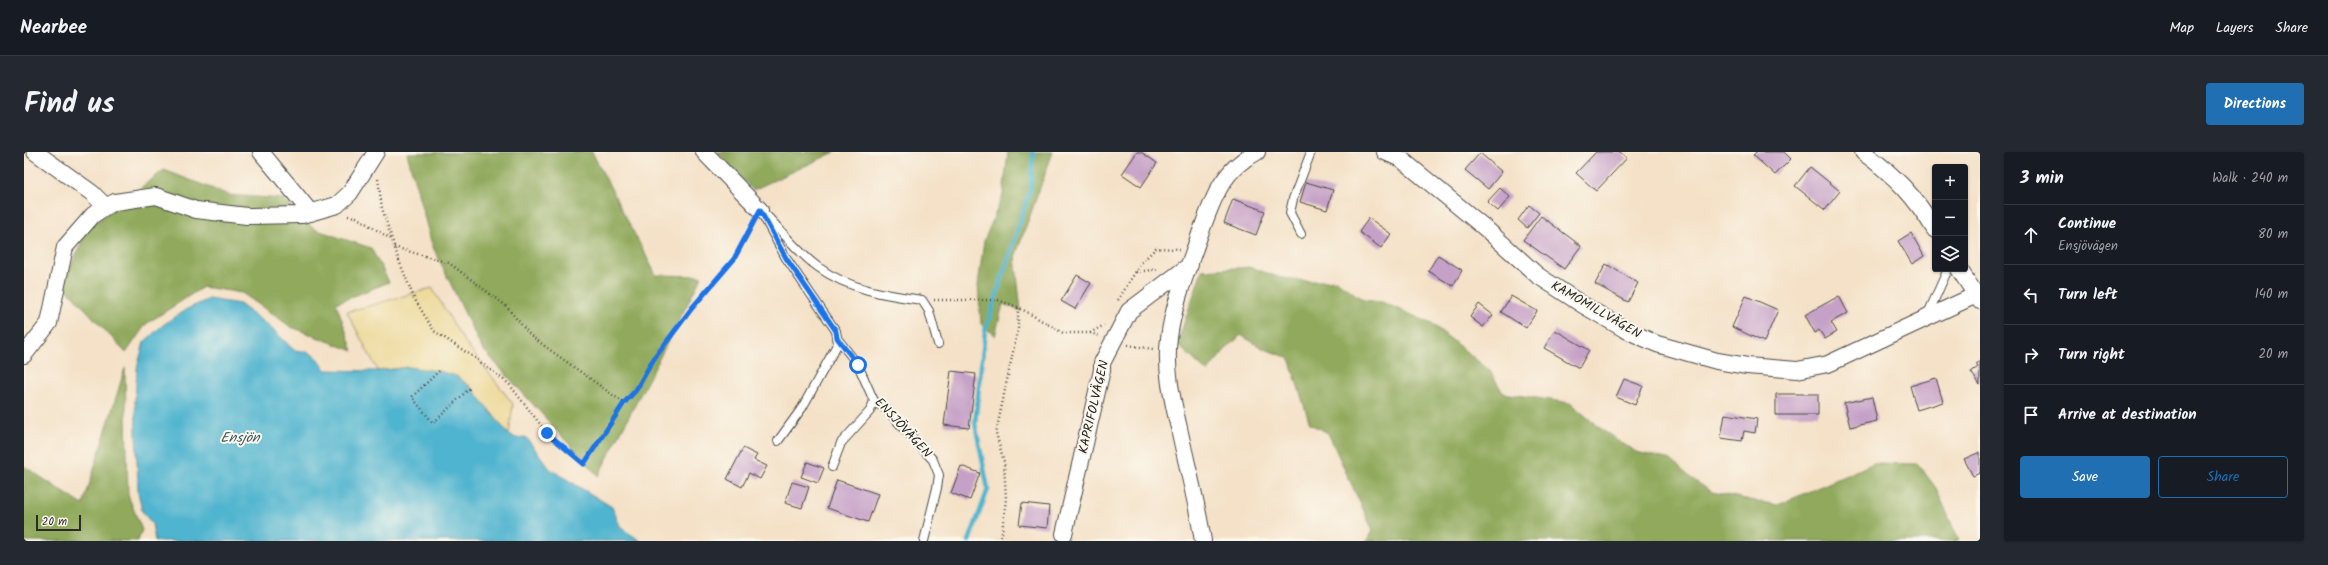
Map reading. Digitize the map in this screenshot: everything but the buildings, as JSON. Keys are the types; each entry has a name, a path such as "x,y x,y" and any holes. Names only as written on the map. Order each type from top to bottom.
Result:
{"street":[{"path":"35,152 92,193 106,207"},
{"path":"261,152 317,212"},
{"name":"ENSJÖVÄGEN","path":"704,152 760,210"},
{"path":"1203,541 1172,402 1169,352 1172,321 1195,249 1221,182 1244,158 1257,152"},
{"name":"KAMOMILLVÄGEN","path":"1385,152 1401,159 1485,228 1537,275 1626,330 1657,344 1683,352 1746,366 1797,370 1828,364 1927,317 1978,298"},
{"path":"1863,152 1892,174 1907,189 1932,226"},
{"path":"24,355 49,323 65,247 93,215 106,207 115,202 135,197 156,196 196,210 246,216 288,217 317,212 337,205 350,193 375,153"},
{"name":"KAPRIFOLVÄGEN","path":"1064,534 1102,370 1102,363 1129,311 1190,265"},
{"path":"1961,272 1978,298"}],"lane":[{"path":"1301,234 1290,213 1293,199 1311,152"},
{"path":"760,210 817,266 834,277 871,291 922,300 929,311 938,344"},
{"name":"ENSJÖVÄGEN","path":"760,210 786,258 836,331 837,338 858,365 874,401 886,409 915,438 933,460 938,475 924,541"},
{"path":"1927,317 1947,272"},
{"path":"778,440 802,408 838,344 837,338"},
{"path":"832,467 841,443 870,411 874,401"}],"path":[{"path":"375,153 382,208 394,248 414,298 434,330 475,358 509,384 547,433 584,464 624,403 636,390 653,360 688,314 734,259 760,210"},
{"path":"317,212 356,217 392,239"},
{"path":"394,248 449,263 505,305 530,334 550,350 624,403"},
{"path":"1116,302 1141,263 1156,248 1195,249"},
{"path":"922,300 998,300 1018,307 1063,333 1090,333 1169,352"},
{"path":"1000,541 1006,499 1004,462 996,433 1018,328 1018,307"},
{"path":"1090,333 1104,325 1107,319"},
{"path":"440,371 412,397 433,422 471,387"}],"green space":[{"path":"592,152 656,275 702,276 598,476 481,347 432,245 407,153"},
{"path":"717,152 835,152 753,190"},
{"path":"1008,152 1053,152 1015,257 1021,311 1003,304 995,336 981,324 978,285 984,241 1003,195"},
{"path":"164,170 229,195 284,199 314,229 371,248 389,282 336,303 353,351 291,327 242,293 203,287 146,324 126,353 63,285 87,229"},
{"path":"1252,267 1272,275 1293,280 1336,280 1363,300 1382,302 1432,324 1490,371 1503,393 1570,403 1605,432 1636,452 1671,460 1692,479 1712,492 1778,505 1874,463 1918,464 1936,488 1959,541 1366,541 1373,531 1328,433 1310,424 1289,358 1262,348 1241,335 1224,351 1207,372 1177,344 1202,270"},
{"path":"125,368 128,495 142,530 138,541 24,541 24,466 83,505"}],"sand":[{"path":"432,288 462,338 513,404 509,435 471,387 456,376 408,367 378,371 347,312"}],"water":[{"name":"Ensjön","path":"209,299 240,304 271,328 294,350 313,355 325,370 378,371 408,367 439,371 456,376 471,387 509,435 516,438 526,437 550,469 612,507 621,528 641,541 155,541 152,524 142,511 138,492 135,401 137,368 144,342 163,325 185,310"}],"waterway":[{"path":"969,541 988,489 975,423 985,331 1031,187 1033,152"}],"route":[{"path":"547,433 584,464 624,403 636,390 653,360 692,308 734,259 760,210 786,258 836,331 837,338 858,365"}]}
